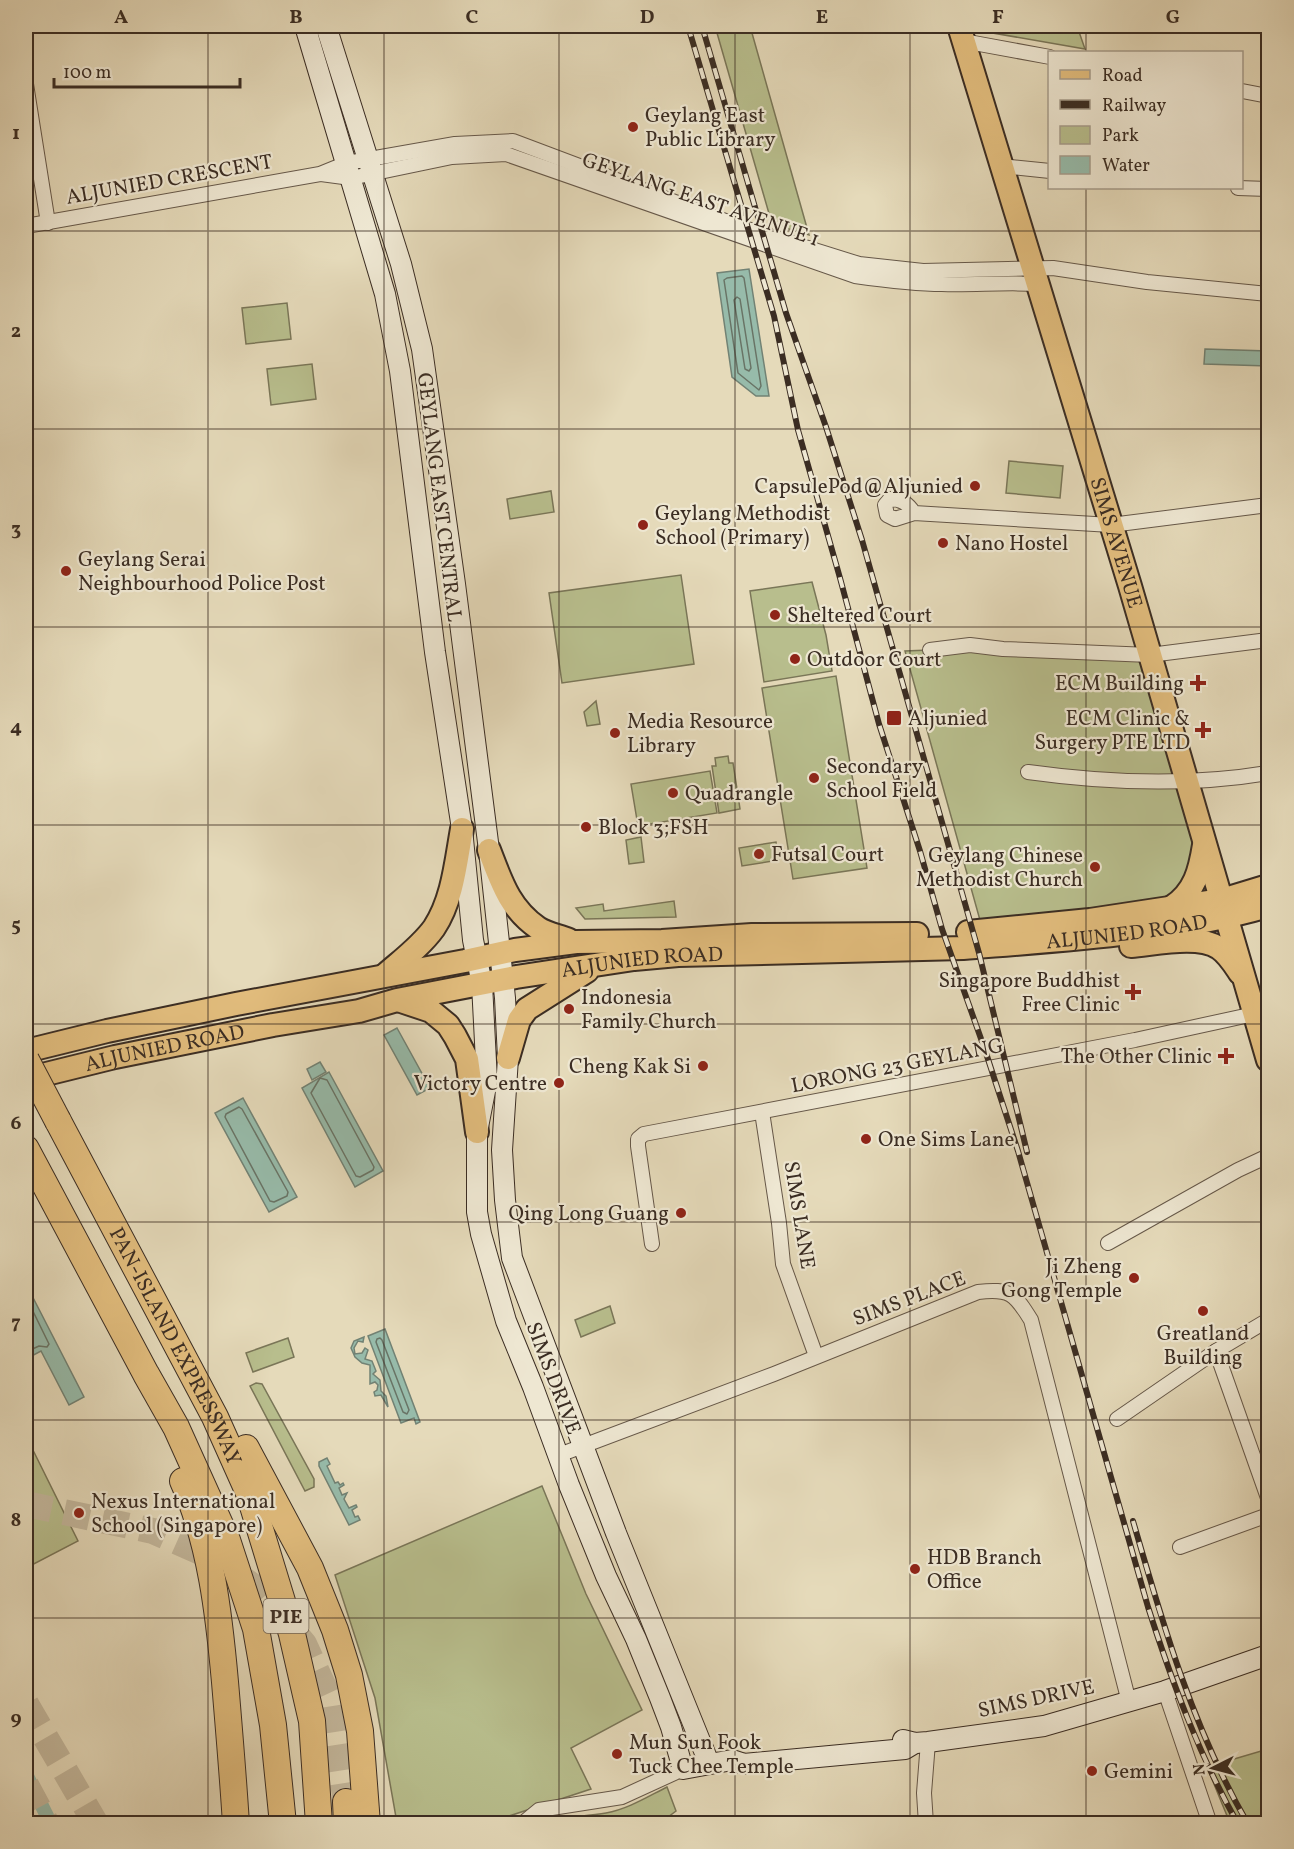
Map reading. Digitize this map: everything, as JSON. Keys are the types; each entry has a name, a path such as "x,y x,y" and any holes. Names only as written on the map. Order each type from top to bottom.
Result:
{"highway":[{"name":"PAN-ISLAND EXPRESSWAY","path":"26,1060 215,1417 249,1493 292,1634 312,1722 319,1824"},
{"name":"PAN-ISLAND EXPRESSWAY","path":"26,1149 146,1374 158,1430 172,1439 227,1540 256,1629 273,1725 283,1824"},
{"path":"215,1417 238,1432 310,1568 335,1629 349,1675 360,1731 367,1824"},
{"path":"172,1439 205,1550 220,1635 236,1824"}],"main road":[{"name":"SIMS AVENUE","path":"961,33 1188,781 1224,909 1247,983 1262,1013 1269,1060"},
{"path":"384,975 433,930 444,909 452,884 462,829"},
{"path":"1172,907 1182,900 1192,888 1199,871 1205,840"},
{"path":"489,850 506,893 519,912 540,930 576,942"},
{"name":"ALJUNIED ROAD","path":"26,1079 115,1057 273,1024 359,1011 398,1000 602,964 678,956 963,948 1085,938 1224,909 1269,886"},
{"name":"ALJUNIED ROAD","path":"26,1052 107,1031 224,1006 500,953 576,942 662,941 752,934 973,932 1090,920 1172,907 1224,909 1269,906"},
{"path":"1085,938 1128,946 1197,940 1208,942 1218,947 1227,956 1247,983"},
{"path":"508,1058 519,1020 527,1009 575,978 602,964"},
{"path":"398,1000 431,1011 448,1025 455,1036 467,1059 477,1132"}],"street":[{"name":"GEYLANG EAST CENTRAL","path":"305,26 385,294 397,353 435,652 462,829 474,940 477,958 492,983"},
{"name":"GEYLANG EAST CENTRAL","path":"326,26 401,264 422,348 489,850 500,953 492,983"},
{"path":"961,33 1048,56"},
{"path":"26,84 38,224"},
{"path":"1243,91 1269,96"},
{"path":"26,138 38,224"},
{"name":"GEYLANG EAST AVENUE 1","path":"349,170 452,157 506,154 855,276 892,281 942,284 1008,282 1036,276 1053,268 1153,283 1269,294"},
{"path":"1001,166 1048,171"},
{"name":"ALJUNIED CRESCENT","path":"38,224 349,170"},
{"path":"1243,188 1269,189"},
{"path":"914,513 1111,525 1269,505"},
{"path":"930,650 970,645 1003,649 1150,655 1269,640"},
{"path":"1028,772 1102,779 1188,781 1269,773"},
{"name":"SIMS DRIVE","path":"492,983 508,1058 502,1150 504,1200 512,1258 583,1446 709,1763"},
{"name":"SIMS DRIVE","path":"492,983 487,1081 477,1132 477,1212 481,1234 506,1321 606,1576 636,1639 671,1727 679,1770 732,1760 744,1764 905,1749 921,1742 1044,1726 1165,1691 1269,1655"},
{"name":"LORONG 23 GEYLANG","path":"652,1244 638,1146 638,1139 644,1134 1135,1040 1262,1013"},
{"name":"SIMS LANE","path":"762,1112 783,1264 816,1356"},
{"path":"1108,1243 1238,1170 1269,1156"},
{"name":"SIMS PLACE","path":"558,1455 774,1374 978,1292 1005,1291 1015,1298 1031,1320 1129,1702"},
{"path":"1118,1419 1216,1351 1269,1320"},
{"path":"1216,1351 1269,1498"},
{"path":"1180,1546 1269,1515"},
{"path":"1165,1691 1210,1824"},
{"path":"921,1742 926,1824"},
{"path":"522,1824 539,1810 622,1797 679,1770"}],"green space":[{"path":"715,26 750,26 809,235 772,224"},
{"path":"985,26 1077,26 1085,49 987,32"},
{"path":"287,303 291,339 246,344 242,308"},
{"path":"312,364 316,399 271,405 267,369"},
{"path":"1009,461 1063,466 1060,498 1006,493"},
{"path":"551,491 554,512 510,519 507,499"},
{"path":"681,575 694,664 562,683 549,593"},
{"path":"812,582 826,635 832,671 764,682 750,591"},
{"path":"905,651 1150,655 1222,900 983,931"},
{"name":"Secondary School Field","path":"836,676 867,868 793,879 762,688"},
{"path":"596,701 600,724 587,726 584,712"},
{"path":"728,756 729,763 733,763 740,809 719,813 712,766 716,766 715,758"},
{"name":"Quadrangle","path":"710,771 717,813 638,826 631,784"},
{"path":"641,837 644,862 629,864 626,840"},
{"name":"Futsal Court","path":"776,842 779,860 742,866 739,848"},
{"path":"674,901 676,917 585,919 576,908 603,904 604,911"},
{"path":"610,1306 615,1323 581,1337 575,1320"},
{"path":"288,1338 294,1357 253,1372 246,1353"},
{"path":"256,1383 262,1384 314,1479 314,1487 305,1491 250,1386"},
{"path":"26,1436 78,1541 26,1568"},
{"path":"542,1486 586,1594 642,1710 571,1748 591,1789 503,1818 503,1823 397,1823 375,1698 335,1575"},
{"path":"1268,1749 1268,1823 1230,1823 1207,1767"},
{"path":"667,1787 676,1811 660,1823 540,1823 622,1809"}],"water":[{"path":"749,269 769,396 756,396 732,377 717,273"},
{"path":"1205,349 1268,351 1268,366 1204,364"},
{"path":"397,1028 430,1088 417,1095 384,1035"},
{"path":"320,1062 326,1072 312,1080 307,1069"},
{"path":"329,1072 383,1171 355,1187 302,1088"},
{"path":"243,1098 297,1197 269,1212 215,1113"},
{"path":"26,1284 84,1397 69,1405 41,1351 26,1359"},
{"path":"385,1329 420,1422 416,1424 414,1418 401,1423 368,1336"},
{"path":"364,1337 363,1342 358,1341 354,1348 355,1354 362,1353 365,1348 368,1350 365,1359 372,1361 376,1371 373,1374 380,1380 381,1391 386,1396 388,1407 381,1395 375,1396 374,1392 378,1385 375,1382 370,1384 370,1365 362,1363 355,1357 351,1348 354,1341"},
{"path":"327,1458 330,1464 327,1466 335,1483 344,1485 339,1488 342,1495 347,1493 344,1499 349,1508 356,1505 357,1507 352,1510 355,1517 358,1516 360,1520 349,1525 319,1466 319,1462"}],"waterway":[{"path":"26,1774 51,1824"}],"tunnel":[{"path":"26,1504 153,1531 214,1558 258,1590 304,1644 330,1700 346,1802"},
{"path":"26,1704 96,1824"},
{"path":"26,1785 47,1824"}],"railway":[{"path":"688,26 774,316 798,430 879,724 920,851 942,929 1018,1151 1148,1607 1187,1718 1238,1824"},
{"path":"702,26 786,313 862,540 979,953 1027,1152"},
{"path":"1133,1521 1168,1638 1195,1714 1228,1788 1248,1824"}],"place":[{"name":"Geylang East Public Library","path":"633,127"},
{"name":"CapsulePod@Aljunied","path":"975,486"},
{"name":"Geylang Methodist School (Primary)","path":"643,525"},
{"name":"Nano Hostel","path":"943,543"},
{"name":"Geylang Serai Neighbourhood Police Post","path":"66,571"},
{"name":"Sheltered Court","path":"775,615"},
{"name":"Outdoor Court","path":"795,659"},
{"name":"ECM Building","path":"1198,683"},
{"name":"Aljunied","path":"894,718"},
{"name":"ECM Clinic & Surgery PTE LTD","path":"1203,730"},
{"name":"Media Resource Library","path":"615,733"},
{"name":"Secondary School Field","path":"814,778"},
{"name":"Quadrangle","path":"673,793"},
{"name":"Block 3;FSH","path":"586,827"},
{"name":"Futsal Court","path":"759,854"},
{"name":"Geylang Chinese Methodist Church","path":"1095,867"},
{"name":"Singapore Buddhist Free Clinic","path":"1133,992"},
{"name":"Indonesia Family Church","path":"569,1009"},
{"name":"The Other Clinic","path":"1226,1056"},
{"name":"Cheng Kak Si","path":"703,1066"},
{"name":"Victory Centre","path":"559,1083"},
{"name":"One Sims Lane","path":"866,1139"},
{"name":"Qing Long Guang","path":"681,1213"},
{"name":"Ji Zheng Gong Temple","path":"1134,1278"},
{"name":"Greatland Building","path":"1203,1311"},
{"name":"Nexus International School (Singapore)","path":"79,1513"},
{"name":"HDB Branch Office","path":"915,1569"},
{"name":"Mun Sun Fook Tuck Chee Temple","path":"617,1754"},
{"name":"Gemini","path":"1092,1771"}]}
